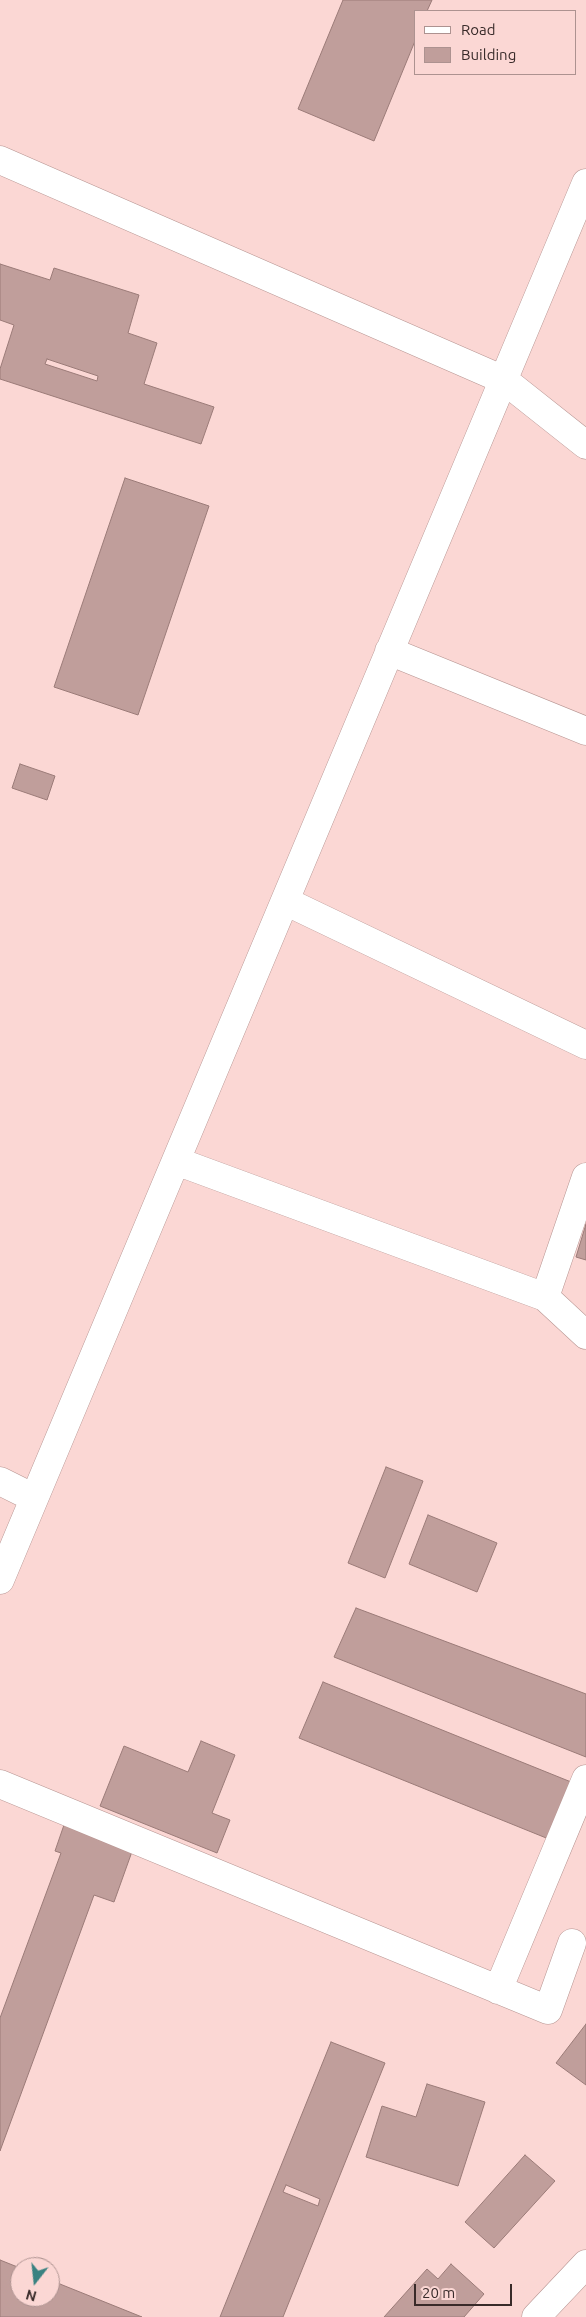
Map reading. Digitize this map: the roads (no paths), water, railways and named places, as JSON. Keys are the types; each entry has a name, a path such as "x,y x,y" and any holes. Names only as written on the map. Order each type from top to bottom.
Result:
{"street":[{"path":"0,160 504,380 586,445"},
{"path":"0,1580 586,183"},
{"path":"390,651 586,731"},
{"path":"284,901 586,1044"},
{"path":"176,1161 545,1297 586,1336"},
{"path":"545,1297 586,1177"},
{"path":"0,1481 34,1498"},
{"path":"498,1990 586,1779"},
{"path":"0,1784 548,2010 572,1943"},
{"path":"536,2317 586,2264"}]}
